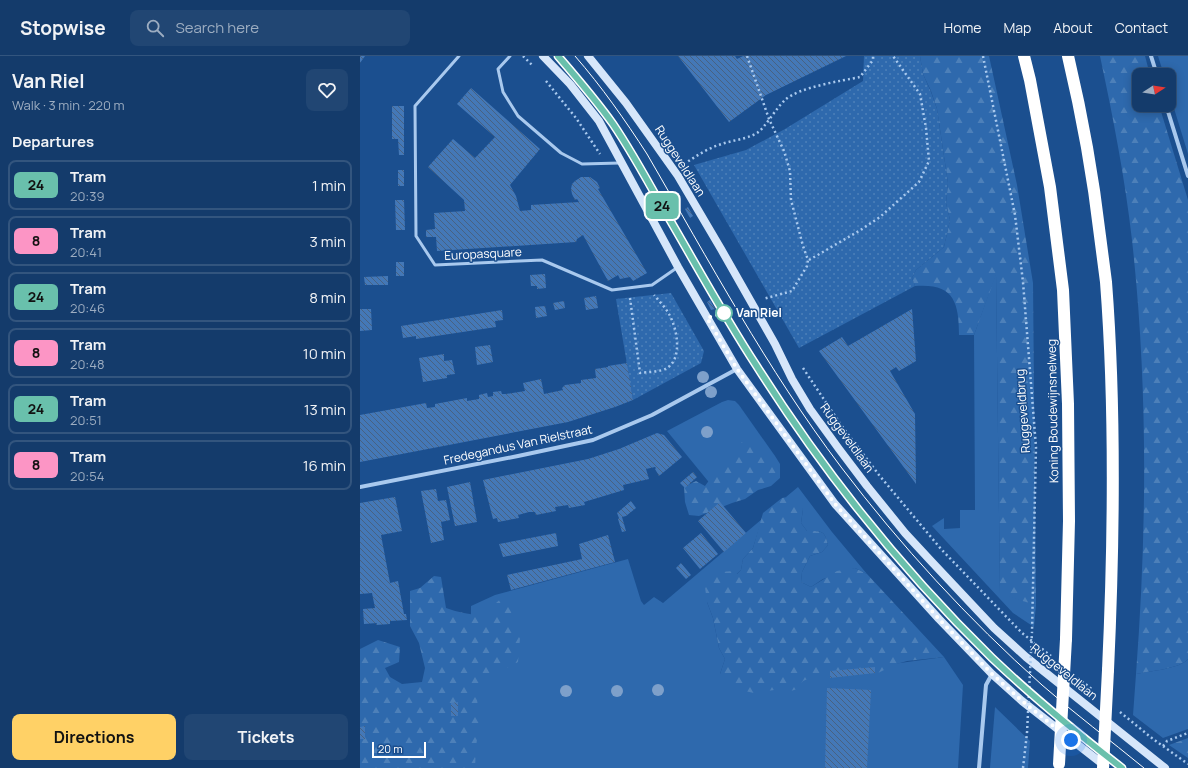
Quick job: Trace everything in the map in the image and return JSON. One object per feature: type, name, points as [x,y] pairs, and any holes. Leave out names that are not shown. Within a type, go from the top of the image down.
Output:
[{"type":"highway","name":"Koning Boudewijnsnelweg","points":[[1024,56],[1030,80],[1050,187],[1062,290],[1068,404],[1069,521],[1066,639],[1058,766]]},
{"type":"highway","points":[[1068,56],[1079,100],[1095,190],[1106,281],[1111,366],[1114,456],[1112,579],[1103,768]]},
{"type":"street","points":[[543,56],[570,84],[599,121],[678,267],[737,369],[835,504],[939,619],[992,674],[1022,701],[1108,768]]},
{"type":"street","name":"Ruggeveldlaan","points":[[588,56],[626,103],[678,176],[775,344],[810,409],[867,486],[930,560],[994,628],[1026,657],[1165,768]]},
{"type":"street","points":[[1151,56],[1155,68]]},
{"type":"street","points":[[1168,112],[1188,176]]},
{"type":"street","name":"Fredegandus Van Rielstraat","points":[[360,486],[510,458],[593,440],[652,416],[737,369]]},
{"type":"street","points":[[979,768],[986,685],[992,674]]},
{"type":"lane","name":"Europasquare","points":[[459,56],[415,106],[416,236],[435,265],[542,260],[612,290],[652,285],[678,267]]},
{"type":"lane","points":[[510,56],[498,69],[503,92],[518,116],[561,153],[582,164],[622,163]]},
{"type":"path","points":[[748,56],[769,119],[784,151],[790,171],[791,200],[808,260],[807,266],[792,291],[761,299]]},
{"type":"path","points":[[684,164],[696,156],[719,145],[738,140],[758,132],[786,99],[804,90],[860,76],[873,60],[873,56]]},
{"type":"path","points":[[808,260],[859,231],[880,217],[920,182],[929,161],[926,128],[920,94],[893,56]]},
{"type":"path","name":"Ruggeveldbrug","points":[[983,56],[1015,216],[1023,282],[1036,447],[1032,632],[1027,733],[1023,768]]},
{"type":"path","points":[[628,288],[640,374],[666,369],[672,364],[676,355],[678,342],[669,314],[645,286]]},
{"type":"path","points":[[1188,734],[1167,740],[1163,746],[1188,764]]},
{"type":"green space","points":[[864,56],[920,56],[923,74],[937,109],[948,183],[946,203],[950,220],[944,247],[916,270],[912,278],[915,286],[799,348],[694,165],[746,150],[785,129],[863,81]]},
{"type":"green space","points":[[920,56],[989,56],[1017,185],[1033,283],[1036,605],[1000,594],[996,275],[974,335],[959,335],[959,323],[955,304],[946,291],[928,286],[915,286],[912,278],[916,270],[944,247],[950,220],[946,203],[948,183],[937,109],[923,74]]},
{"type":"green space","points":[[1100,56],[1145,56],[1148,68],[1132,68],[1132,112],[1161,112],[1188,200],[1188,659],[1178,665],[1136,674],[1140,620],[1144,511],[1141,349],[1132,240],[1126,194],[1110,102]]},
{"type":"green space","points":[[1158,56],[1188,56],[1188,154],[1175,112],[1176,68],[1162,68]]},
{"type":"green space","points":[[996,273],[1000,593],[1036,605],[1034,627],[1013,613],[932,526],[944,518],[944,529],[960,528],[960,510],[975,510],[974,335]]},
{"type":"green space","points":[[671,293],[704,351],[701,363],[633,400],[616,299]]},
{"type":"green space","points":[[728,400],[735,401],[739,405],[775,456],[721,497],[667,431]]},
{"type":"green space","points":[[742,442],[755,445],[762,453],[775,456],[780,464],[780,478],[771,486],[758,490],[745,499],[699,516],[689,515],[685,502],[684,487],[696,481],[705,486],[721,464],[733,455]]},
{"type":"green space","points":[[798,487],[832,532],[867,574],[855,568],[823,579],[811,587],[801,582],[802,572],[810,556],[822,552],[828,545],[822,532],[807,531],[801,523],[803,509],[786,497]]},
{"type":"green space","points":[[792,496],[798,497],[803,509],[801,523],[807,531],[822,532],[828,545],[822,552],[810,556],[802,572],[801,582],[811,587],[837,571],[855,568],[867,574],[944,657],[907,661],[893,665],[878,673],[860,671],[833,673],[824,678],[818,679],[810,678],[803,681],[797,689],[785,693],[774,690],[754,693],[727,685],[720,674],[725,659],[719,648],[713,618],[707,602],[705,587],[720,572],[733,571],[737,574],[741,570],[743,559],[753,548],[763,513],[782,498]]},
{"type":"green space","points":[[762,519],[753,548],[743,559],[741,570],[707,602],[713,618],[719,648],[725,659],[720,674],[804,676],[944,657],[963,685],[958,768],[469,768],[471,606],[495,595],[628,559],[641,601],[644,605],[654,597],[663,603]]},
{"type":"green space","points":[[434,576],[441,577],[446,608],[451,610],[462,613],[483,615],[489,614],[496,603],[503,597],[510,608],[520,638],[518,662],[496,674],[477,697],[479,724],[475,768],[360,768],[360,649],[378,640],[400,647],[399,662],[385,668],[390,677],[402,684],[422,682],[425,668],[419,643],[410,626],[410,591],[420,588]]},
{"type":"green space","points":[[1188,659],[1188,729],[1163,738],[1133,715],[1136,674],[1178,665]]},
{"type":"green space","points":[[995,707],[1030,741],[1028,768],[990,768]]},
{"type":"green space","points":[[1188,738],[1188,758],[1169,745]]},
{"type":"building","points":[[360,56],[365,56],[360,63]]},
{"type":"building","points":[[678,56],[735,56],[737,59],[743,56],[846,56],[766,95],[729,122]]},
{"type":"building","points":[[471,88],[540,149],[510,185],[516,196],[520,211],[531,210],[531,205],[579,202],[577,199],[575,200],[572,194],[572,184],[581,177],[590,177],[597,182],[600,188],[598,189],[647,273],[633,281],[630,277],[620,279],[618,275],[608,281],[583,235],[577,239],[576,242],[437,251],[436,237],[426,237],[426,230],[435,229],[434,213],[465,211],[464,200],[428,167],[453,139],[475,158],[495,137],[457,104]]},
{"type":"building","points":[[392,106],[404,106],[404,155],[399,155],[398,139],[392,139]]},
{"type":"building","points":[[398,170],[404,170],[404,186],[398,186]]},
{"type":"building","points":[[395,200],[404,200],[405,230],[396,230]]},
{"type":"building","points":[[688,207],[693,216],[690,218],[685,209]]},
{"type":"building","points":[[396,262],[404,262],[404,276],[396,276]]},
{"type":"building","points":[[545,274],[546,288],[537,289],[537,286],[531,286],[530,275]]},
{"type":"building","points":[[388,276],[388,285],[365,285],[364,277]]},
{"type":"building","points":[[596,296],[598,308],[586,310],[584,298]]},
{"type":"building","points":[[710,300],[715,309],[711,310],[707,302]]},
{"type":"building","points":[[564,301],[565,308],[555,310],[553,303]]},
{"type":"building","points":[[545,306],[547,316],[536,318],[535,307]]},
{"type":"building","points":[[360,309],[371,309],[372,330],[360,331]]},
{"type":"building","points":[[912,309],[916,361],[899,371],[896,367],[890,371],[915,414],[916,484],[819,351],[842,337],[848,346]]},
{"type":"building","points":[[502,310],[503,320],[495,321],[496,327],[416,339],[416,336],[403,338],[401,326]]},
{"type":"building","points":[[490,345],[493,362],[477,365],[475,347]]},
{"type":"building","points":[[444,354],[444,361],[452,360],[455,374],[447,375],[447,378],[423,382],[419,358]]},
{"type":"building","points":[[627,363],[633,400],[615,407],[568,422],[360,462],[360,415],[426,403],[427,408],[435,407],[435,404],[467,398],[467,401],[479,399],[479,395],[487,393],[488,397],[493,396],[493,392],[501,391],[502,394],[506,394],[525,391],[523,383],[541,379],[544,394],[563,390],[562,388],[565,385],[581,383],[581,380],[596,378],[595,369]]},
{"type":"building","points":[[657,433],[664,435],[682,457],[659,476],[655,467],[646,469],[649,479],[623,485],[624,490],[584,502],[585,505],[569,508],[568,505],[555,507],[556,511],[536,515],[535,512],[529,512],[518,515],[519,518],[498,522],[497,518],[493,519],[483,480],[588,459],[619,449]]},
{"type":"building","points":[[693,472],[697,477],[685,488],[680,483]]},
{"type":"building","points":[[470,482],[477,522],[455,526],[447,487]]},
{"type":"building","points":[[436,489],[438,501],[446,500],[450,520],[441,522],[444,540],[431,543],[421,491]]},
{"type":"building","points":[[395,497],[402,531],[381,535],[390,583],[398,581],[404,614],[406,614],[407,620],[390,621],[390,624],[364,624],[363,609],[375,608],[372,593],[360,594],[360,503]]},
{"type":"building","points":[[631,501],[636,508],[626,516],[622,517],[626,531],[622,532],[617,513]]},
{"type":"building","points":[[720,502],[746,533],[724,552],[698,521]]},
{"type":"building","points":[[556,533],[558,546],[503,557],[499,544]]},
{"type":"building","points":[[701,533],[718,554],[700,569],[683,548]]},
{"type":"building","points":[[608,535],[615,562],[511,590],[507,575],[582,559],[579,544]]},
{"type":"building","points":[[681,563],[691,575],[686,579],[676,568]]},
{"type":"building","points":[[875,667],[875,673],[830,678],[830,671]]},
{"type":"building","points":[[827,688],[871,690],[867,768],[825,768]]},
{"type":"building","points":[[458,702],[458,716],[451,716],[451,703]]},
{"type":"building","points":[[365,726],[365,739],[360,739],[360,727]]},
{"type":"tram line","points":[[558,56],[607,115],[619,133],[751,358],[804,438],[862,515],[925,588],[992,657],[1088,742],[1122,768]]},
{"type":"tram line","name":"24","points":[[558,56],[589,92],[613,125],[774,394],[807,442],[848,496],[920,582],[994,659],[1056,715],[1122,768]]},
{"type":"tram line","points":[[575,56],[604,92],[639,141],[716,274],[788,392],[841,467],[887,525],[936,581],[1015,660],[1054,696],[1144,768]]},
{"type":"place","name":"Van Riel","points":[[724,313]]},
{"type":"route","points":[[724,313],[707,318],[737,369],[835,504],[939,619],[992,674],[1022,701],[1071,740]]}]
